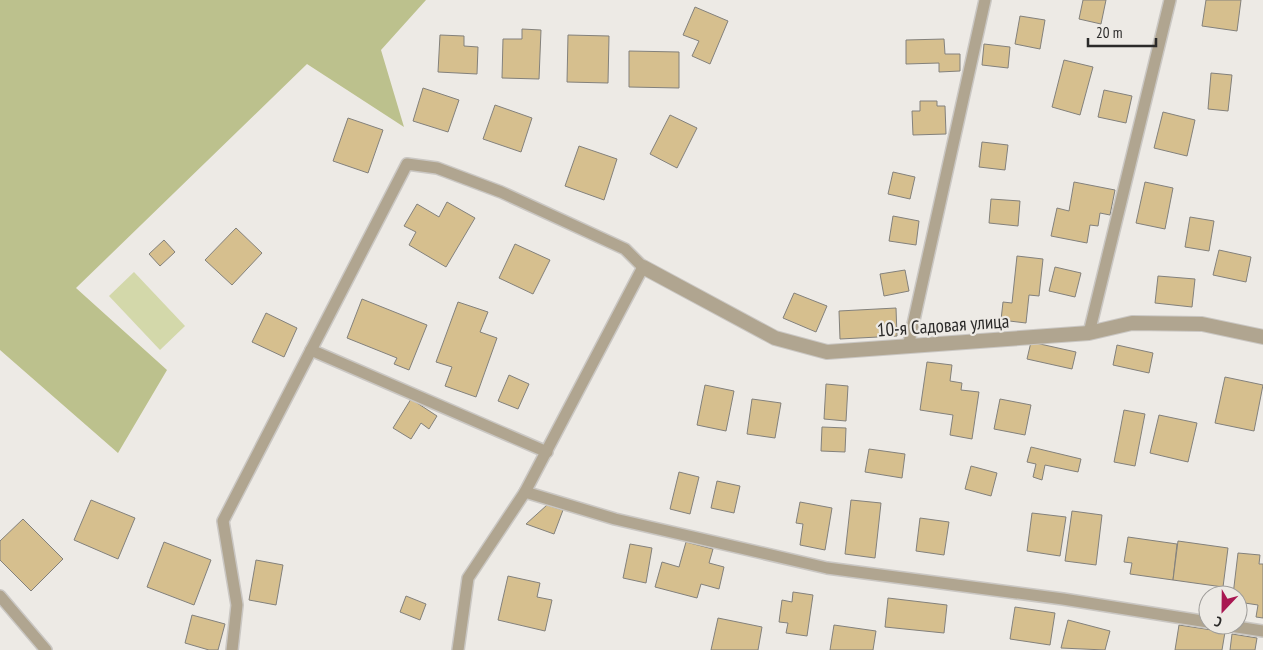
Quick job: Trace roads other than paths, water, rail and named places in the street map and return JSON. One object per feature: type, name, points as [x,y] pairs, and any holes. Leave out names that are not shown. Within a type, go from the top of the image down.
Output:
[{"type":"street","name":"10-я Садовая улица","points":[[643,267],[775,338],[827,352],[1089,333],[1132,323],[1202,324],[1263,337]]},
{"type":"lane","points":[[908,346],[985,0]]},
{"type":"lane","points":[[1089,333],[1170,0]]},
{"type":"lane","points":[[232,650],[237,606],[222,521],[407,164],[436,168],[501,192],[625,249],[643,267],[525,492],[468,578],[458,650]]},
{"type":"lane","points":[[311,350],[547,452]]},
{"type":"lane","points":[[525,492],[615,519],[827,568],[1063,599],[1198,620]]},
{"type":"lane","points":[[0,596],[46,650]]},
{"type":"lane","points":[[1248,629],[1263,631]]}]
